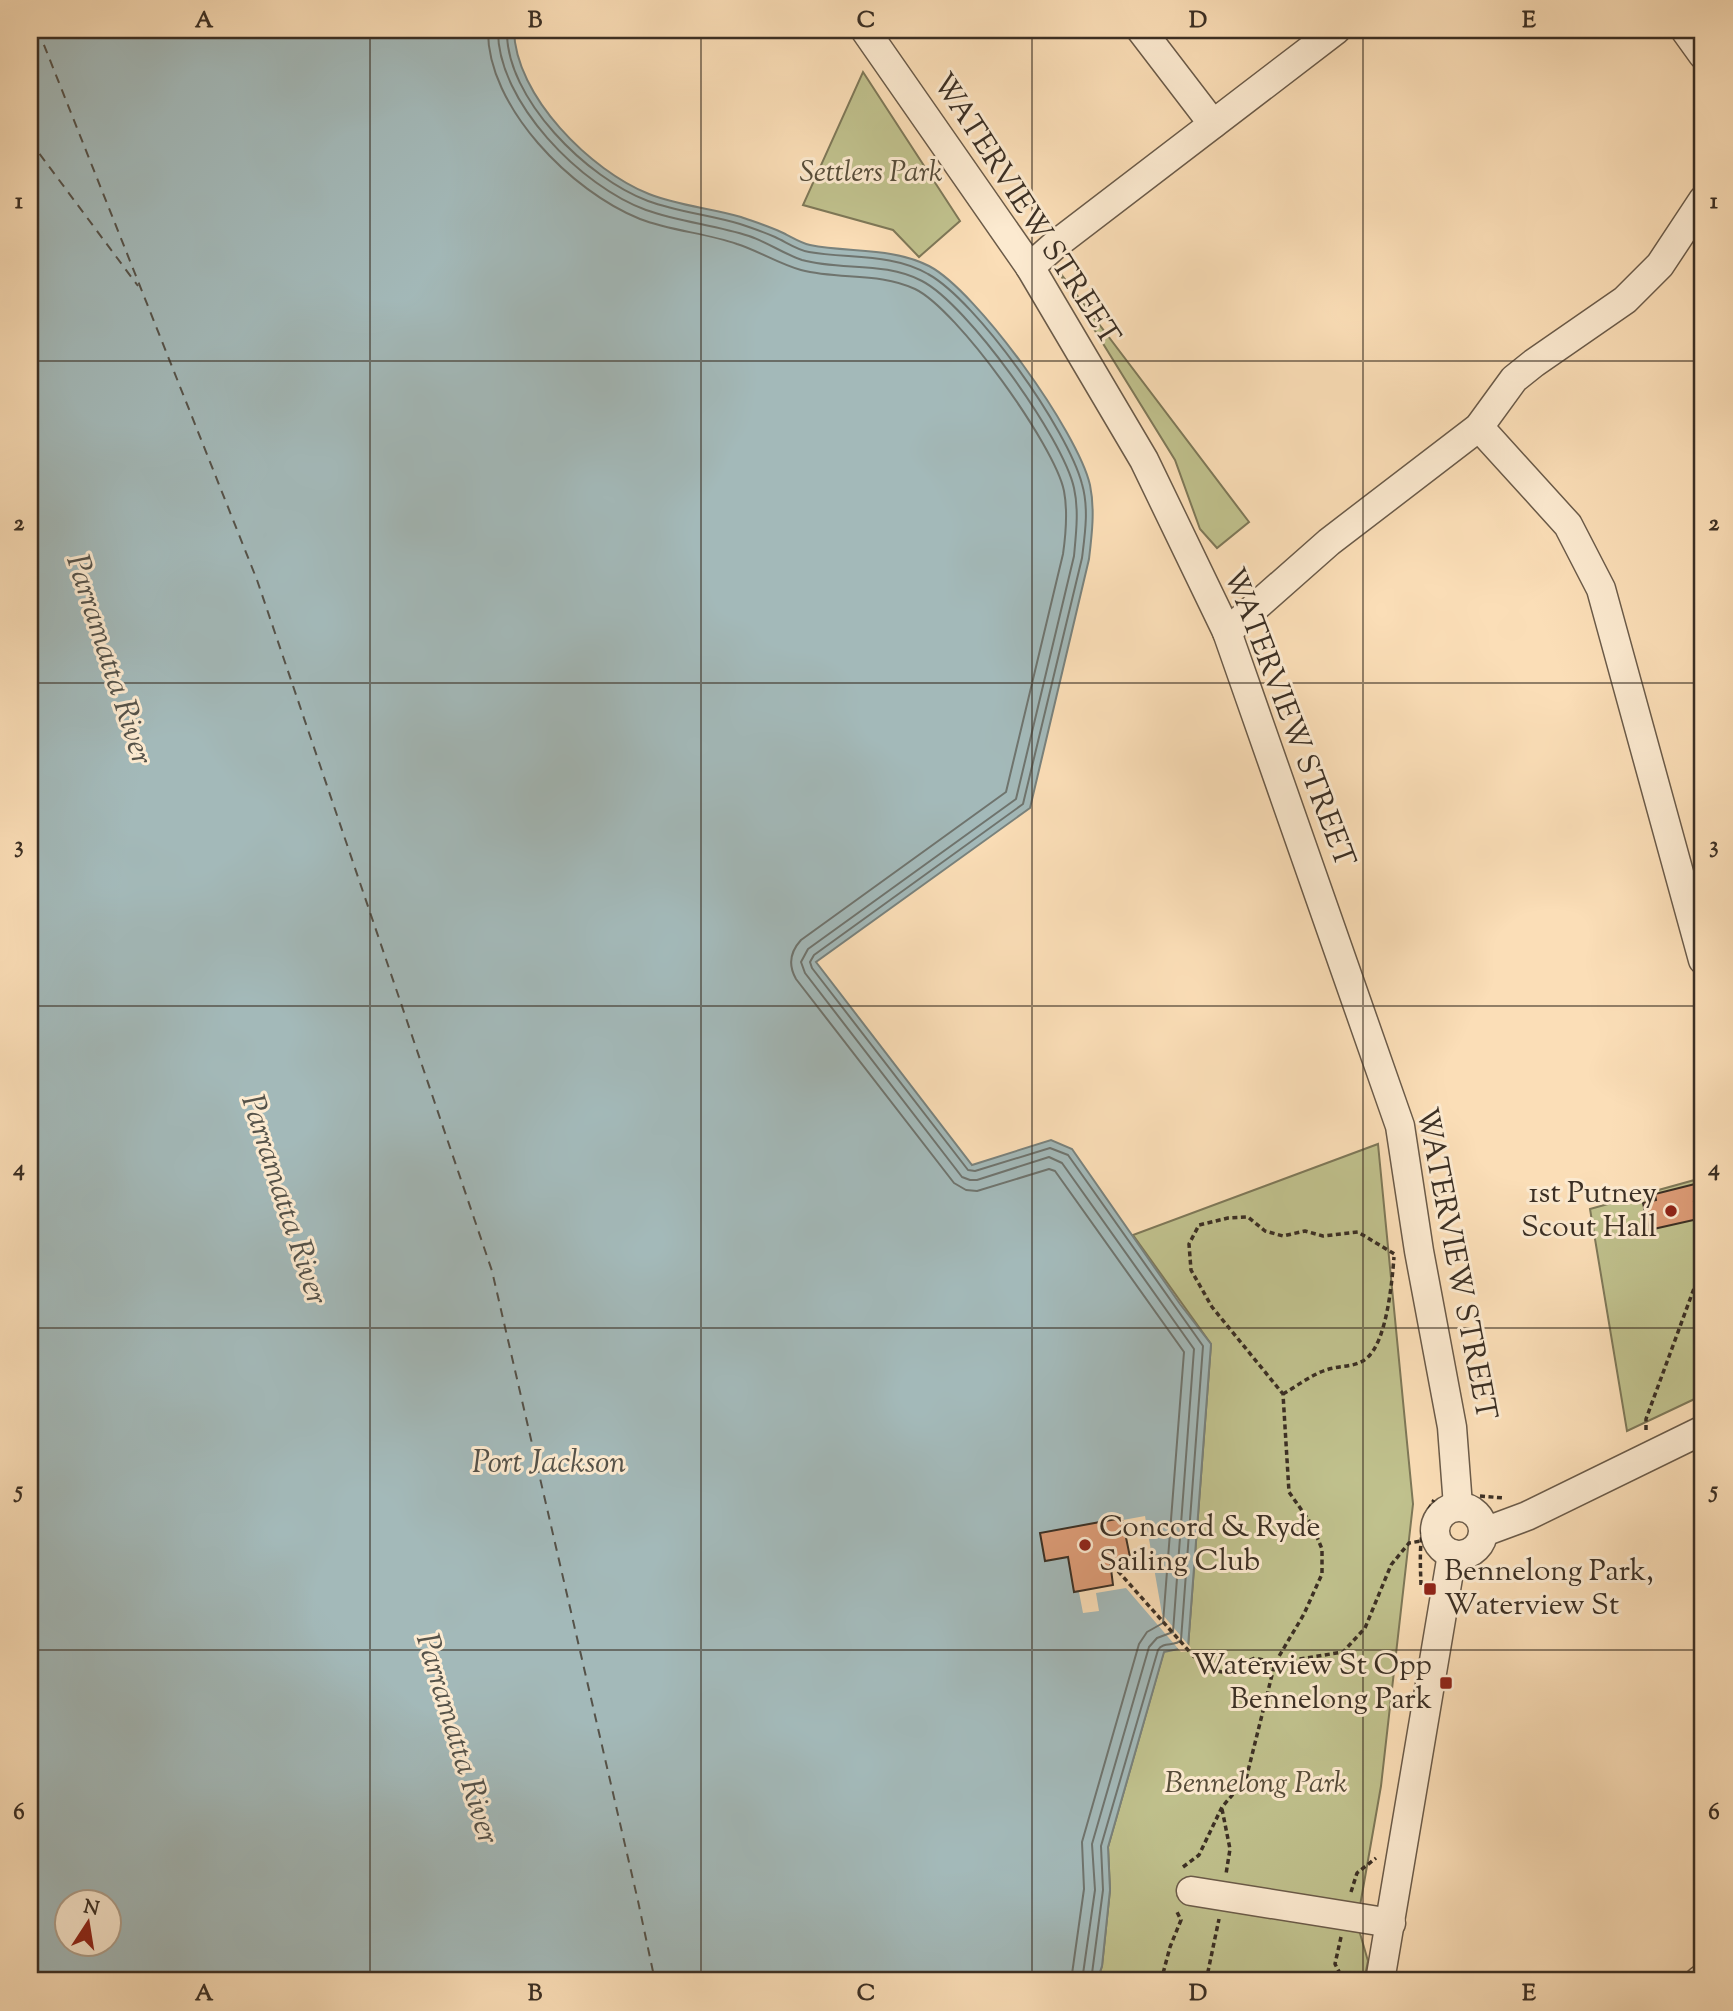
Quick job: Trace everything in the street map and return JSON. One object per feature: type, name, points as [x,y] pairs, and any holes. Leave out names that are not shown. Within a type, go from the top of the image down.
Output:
[{"type":"street","name":"WATERVIEW STREET","points":[[864,30],[1030,267],[1144,460],[1227,632],[1400,1126],[1407,1253],[1452,1427],[1446,1498]]},
{"type":"street","points":[[1141,30],[1213,124]]},
{"type":"street","points":[[1030,267],[1336,30]]},
{"type":"street","points":[[1685,30],[1703,55]]},
{"type":"street","points":[[1227,632],[1329,542],[1479,427],[1514,380],[1534,363],[1625,300],[1660,265],[1703,200]]},
{"type":"street","points":[[1479,427],[1568,525],[1601,589],[1676,868],[1701,944]]},
{"type":"street","points":[[1483,1532],[1527,1516],[1703,1430]]},
{"type":"street","points":[[1446,1498],[1474,1511],[1479,1517],[1482,1539],[1473,1551],[1452,1554],[1436,1539],[1435,1524],[1444,1511],[1446,1498]]},
{"type":"street","points":[[1380,1981],[1452,1554]]},
{"type":"street","points":[[1181,1890],[1391,1923]]},
{"type":"street","points":[[1699,1981],[1703,1978]]},
{"type":"path","points":[[1161,1981],[1181,1920],[1181,1890],[1222,1807],[1246,1779],[1275,1663],[1304,1614],[1322,1574],[1322,1549],[1312,1525],[1289,1492],[1283,1394],[1212,1307],[1191,1270],[1189,1244],[1199,1225],[1228,1218],[1248,1217],[1265,1231],[1283,1236],[1304,1231],[1323,1236],[1358,1232],[1407,1253],[1379,1336],[1368,1357],[1352,1365],[1326,1370],[1283,1394]]},
{"type":"path","points":[[1635,1435],[1647,1430],[1646,1419],[1703,1264]]},
{"type":"path","points":[[1421,1586],[1422,1541],[1427,1512],[1446,1498],[1504,1498]]},
{"type":"path","points":[[1118,1571],[1205,1668],[1222,1672],[1255,1658],[1275,1663],[1343,1651],[1365,1628],[1391,1565],[1409,1544],[1422,1541]]},
{"type":"path","points":[[1344,1981],[1335,1964],[1357,1873],[1382,1853]]},
{"type":"green space","name":"Settlers Park","points":[[863,72],[960,221],[919,257],[893,230],[803,205]]},
{"type":"green space","points":[[1055,266],[1249,522],[1217,548],[1200,529],[1175,460]]},
{"type":"green space","name":"Bennelong Park","points":[[1378,1144],[1413,1504],[1381,1786],[1357,1923],[1368,1961],[1364,1981],[1097,1981],[1102,1966],[1110,1890],[1108,1847],[1164,1651],[1188,1647],[1211,1344],[1133,1235]]},
{"type":"green space","points":[[1703,1175],[1703,1395],[1627,1431],[1590,1209],[1698,1179]]},
{"type":"water","name":"Port Jackson","points":[[30,30],[514,30],[518,55],[527,80],[542,105],[560,128],[604,168],[649,194],[741,217],[806,244],[886,253],[929,266],[949,280],[998,332],[1067,432],[1082,461],[1090,485],[1092,531],[1089,559],[1030,808],[816,962],[972,1165],[1051,1140],[1072,1149],[1211,1344],[1188,1647],[1164,1652],[1108,1847],[1110,1890],[1102,1966],[1097,1981],[30,1981]]},
{"type":"pier","points":[[1145,1516],[1162,1614],[1191,1648],[1189,1651],[1181,1652],[1126,1588],[1096,1593],[1099,1611],[1083,1613],[1079,1592],[1074,1592],[1068,1557],[1045,1561],[1040,1533]]},
{"type":"building","name":"1st Putney Scout Hall","points":[[1699,1183],[1702,1200],[1694,1202],[1698,1219],[1649,1230],[1643,1203],[1656,1200],[1655,1194]]},
{"type":"building","name":"Concord & Ryde Sailing Club","points":[[1122,1518],[1130,1557],[1110,1561],[1113,1585],[1074,1592],[1068,1557],[1045,1561],[1040,1533]]},
{"type":"ferry route","points":[[38,30],[257,580],[492,1271],[655,1981]]},
{"type":"ferry route","points":[[30,141],[138,286]]},
{"type":"place","name":"1st Putney Scout Hall","points":[[1671,1211]]},
{"type":"place","name":"Concord & Ryde Sailing Club","points":[[1085,1545]]},
{"type":"place","name":"Bennelong Park, Waterview St","points":[[1430,1589]]},
{"type":"place","name":"Waterview St Opp Bennelong Park","points":[[1446,1683]]},
{"type":"water label","name":"Parramatta River","points":[[108,660]]},
{"type":"water label","name":"Parramatta River","points":[[283,1200]]},
{"type":"water label","name":"Parramatta River","points":[[456,1739]]}]
